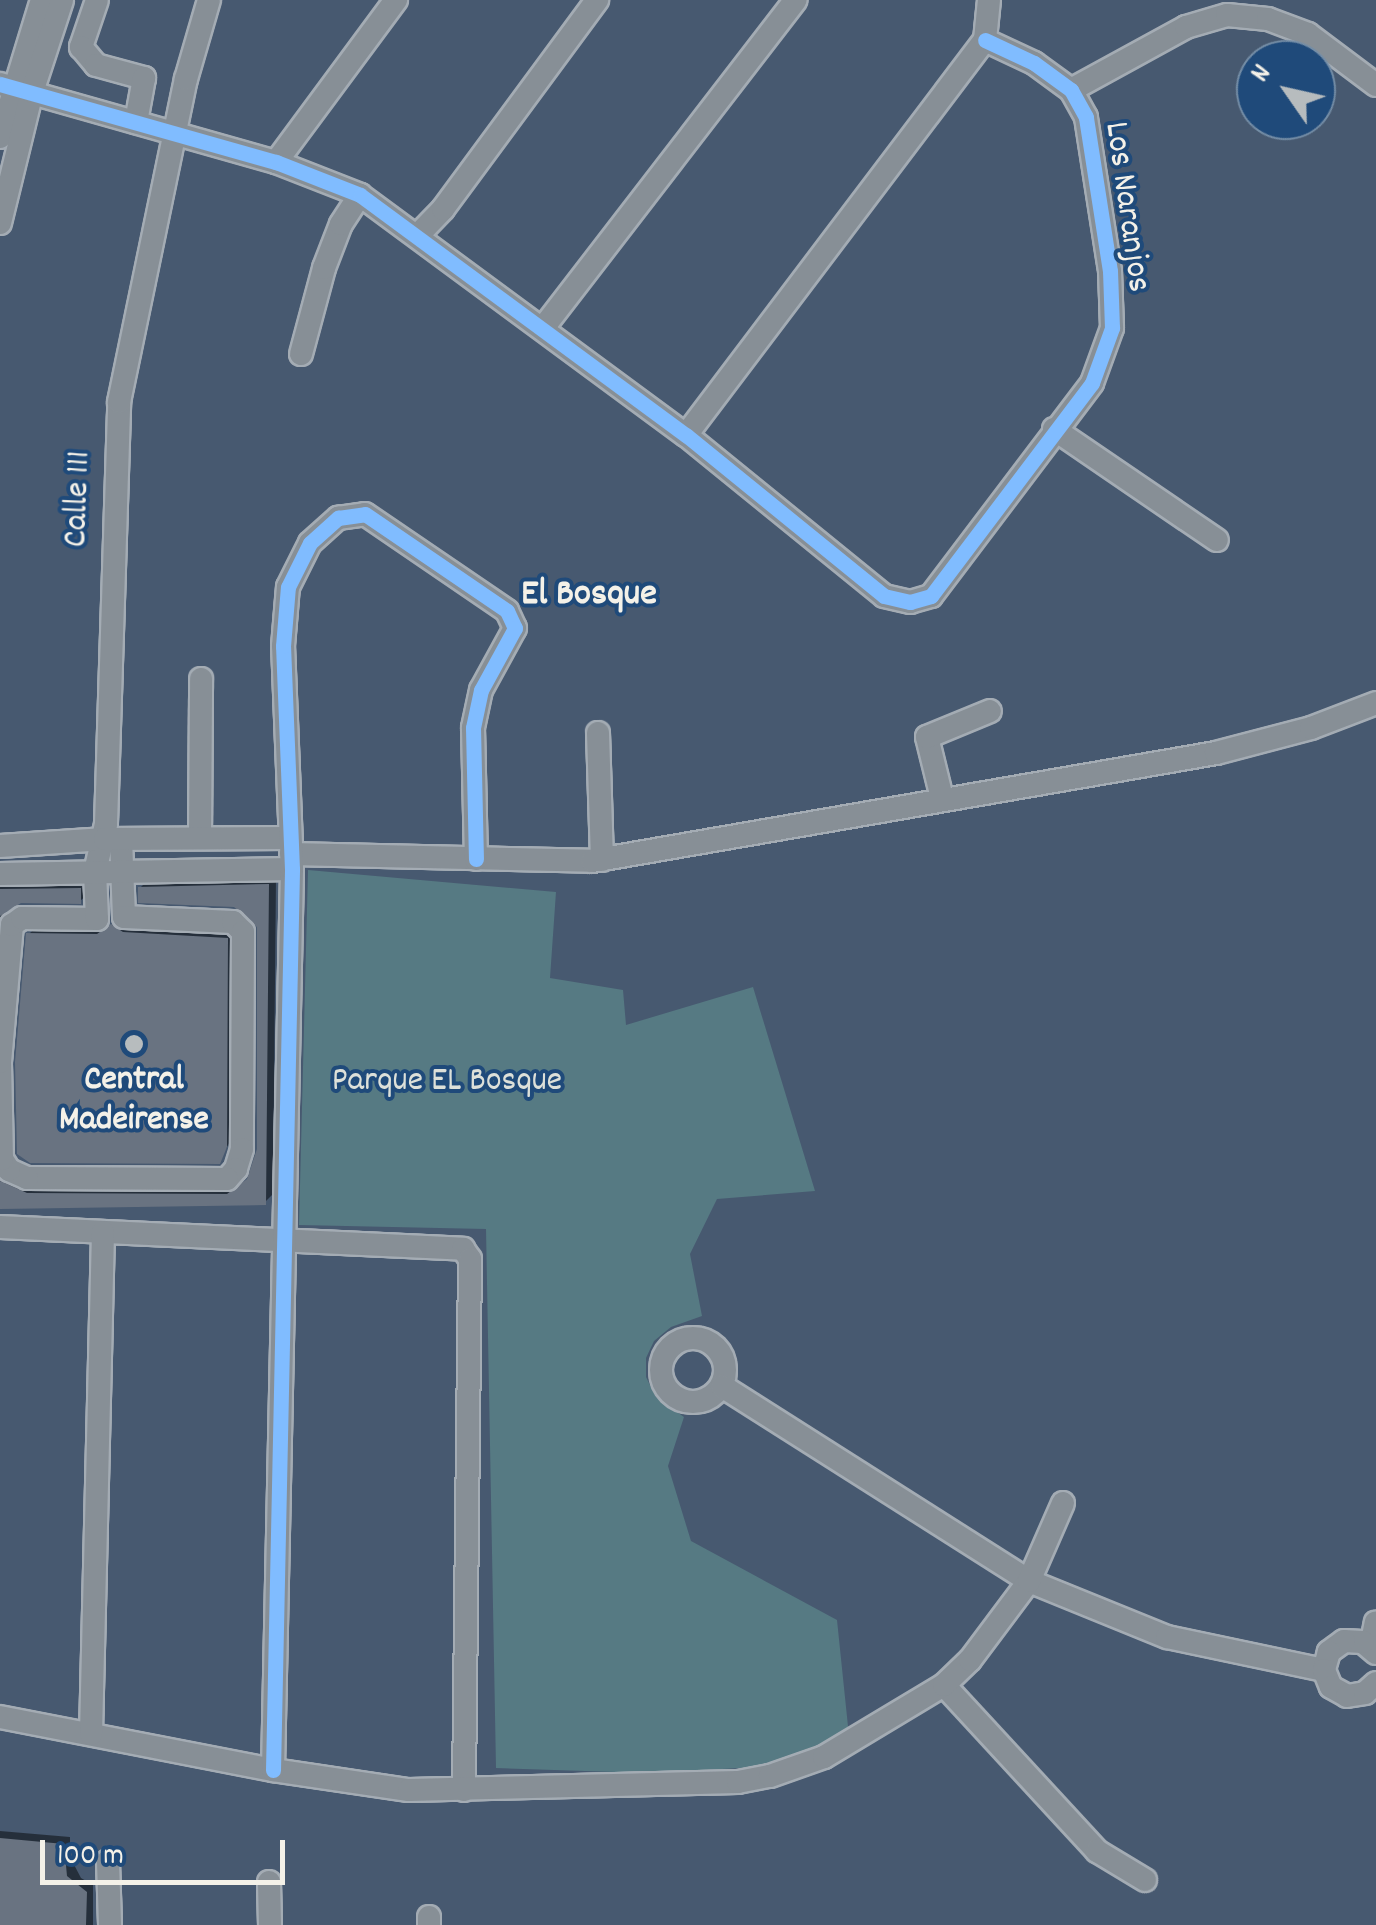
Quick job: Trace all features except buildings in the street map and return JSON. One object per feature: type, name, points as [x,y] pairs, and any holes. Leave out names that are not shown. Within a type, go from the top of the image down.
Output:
[{"type":"street","points":[[0,137],[42,0]]},
{"type":"street","points":[[0,223],[15,88],[62,0]]},
{"type":"street","points":[[97,0],[81,47],[96,66],[144,78],[136,122]]},
{"type":"street","name":"Calle 111","points":[[97,919],[95,872],[113,839],[119,402],[136,302],[177,134],[186,80],[209,0]]},
{"type":"street","points":[[276,162],[396,0]]},
{"type":"street","points":[[418,235],[443,208],[597,0]]},
{"type":"street","points":[[543,328],[796,0]]},
{"type":"street","points":[[15,88],[276,162],[360,195],[686,435],[985,40],[989,0]]},
{"type":"street","points":[[1071,90],[1186,27],[1227,15],[1268,19],[1308,34],[1376,85]]},
{"type":"street","name":"Los Naranjos","points":[[686,435],[884,596],[910,602],[931,596],[1092,382],[1112,328],[1110,271],[1086,117],[1071,90],[1034,63],[985,40]]},
{"type":"street","points":[[301,354],[324,268],[341,224],[360,195]]},
{"type":"street","points":[[1054,429],[1217,540]]},
{"type":"street","points":[[274,1770],[287,1237],[291,854],[283,646],[288,587],[310,543],[338,518],[364,514],[507,610],[515,628],[481,690],[473,728],[476,859]]},
{"type":"street","points":[[200,838],[202,679]]},
{"type":"street","points":[[0,874],[123,871],[291,854],[602,860],[942,798],[1216,754],[1311,728],[1376,703]]},
{"type":"street","points":[[942,798],[927,737],[990,711]]},
{"type":"street","points":[[598,733],[602,860]]},
{"type":"street","points":[[0,846],[200,838],[291,854]]},
{"type":"street","points":[[113,839],[123,871],[124,917]]},
{"type":"street","points":[[124,917],[233,922],[243,932],[242,1149],[236,1169],[219,1181],[26,1178],[10,1170],[2,1159],[0,1062],[12,924],[22,918],[124,917]]},
{"type":"street","points":[[0,1227],[287,1237],[450,1245],[463,1249],[470,1259],[464,1790]]},
{"type":"street","points":[[91,1734],[103,1232]]},
{"type":"street","points":[[722,1386],[1028,1581],[1168,1637],[1324,1670]]},
{"type":"street","points":[[0,1717],[274,1770],[409,1790],[738,1782],[770,1776],[824,1756],[944,1684],[970,1660],[1028,1581],[1063,1503]]},
{"type":"street","points":[[1376,1622],[1373,1650],[1344,1641],[1329,1652],[1324,1670],[1331,1686],[1347,1696],[1365,1694],[1376,1683]]},
{"type":"street","points":[[944,1684],[1098,1851],[1144,1880]]},
{"type":"street","points":[[108,1861],[110,1925]]},
{"type":"street","points":[[268,1882],[270,1925]]},
{"type":"green space","name":"Parque EL Bosque","points":[[308,870],[556,892],[550,978],[623,990],[626,1025],[753,987],[815,1191],[717,1199],[690,1254],[702,1316],[671,1327],[654,1341],[646,1358],[646,1377],[656,1397],[684,1417],[668,1466],[691,1541],[837,1620],[849,1736],[776,1766],[647,1773],[496,1768],[486,1229],[299,1225]]},
{"type":"cycle path","points":[[0,84],[276,162],[360,195],[686,435],[884,596],[910,602],[931,596],[1092,383],[1112,328],[1110,271],[1086,117],[1071,90],[1034,63],[985,40]]},
{"type":"cycle path","points":[[273,1770],[292,869],[283,646],[288,587],[310,543],[338,518],[365,514],[507,611],[515,628],[481,690],[473,728],[476,859]]},
{"type":"place","name":"Central Madeirense","points":[[134,1044]]},
{"type":"district","name":"El Bosque","points":[[589,596]]}]
